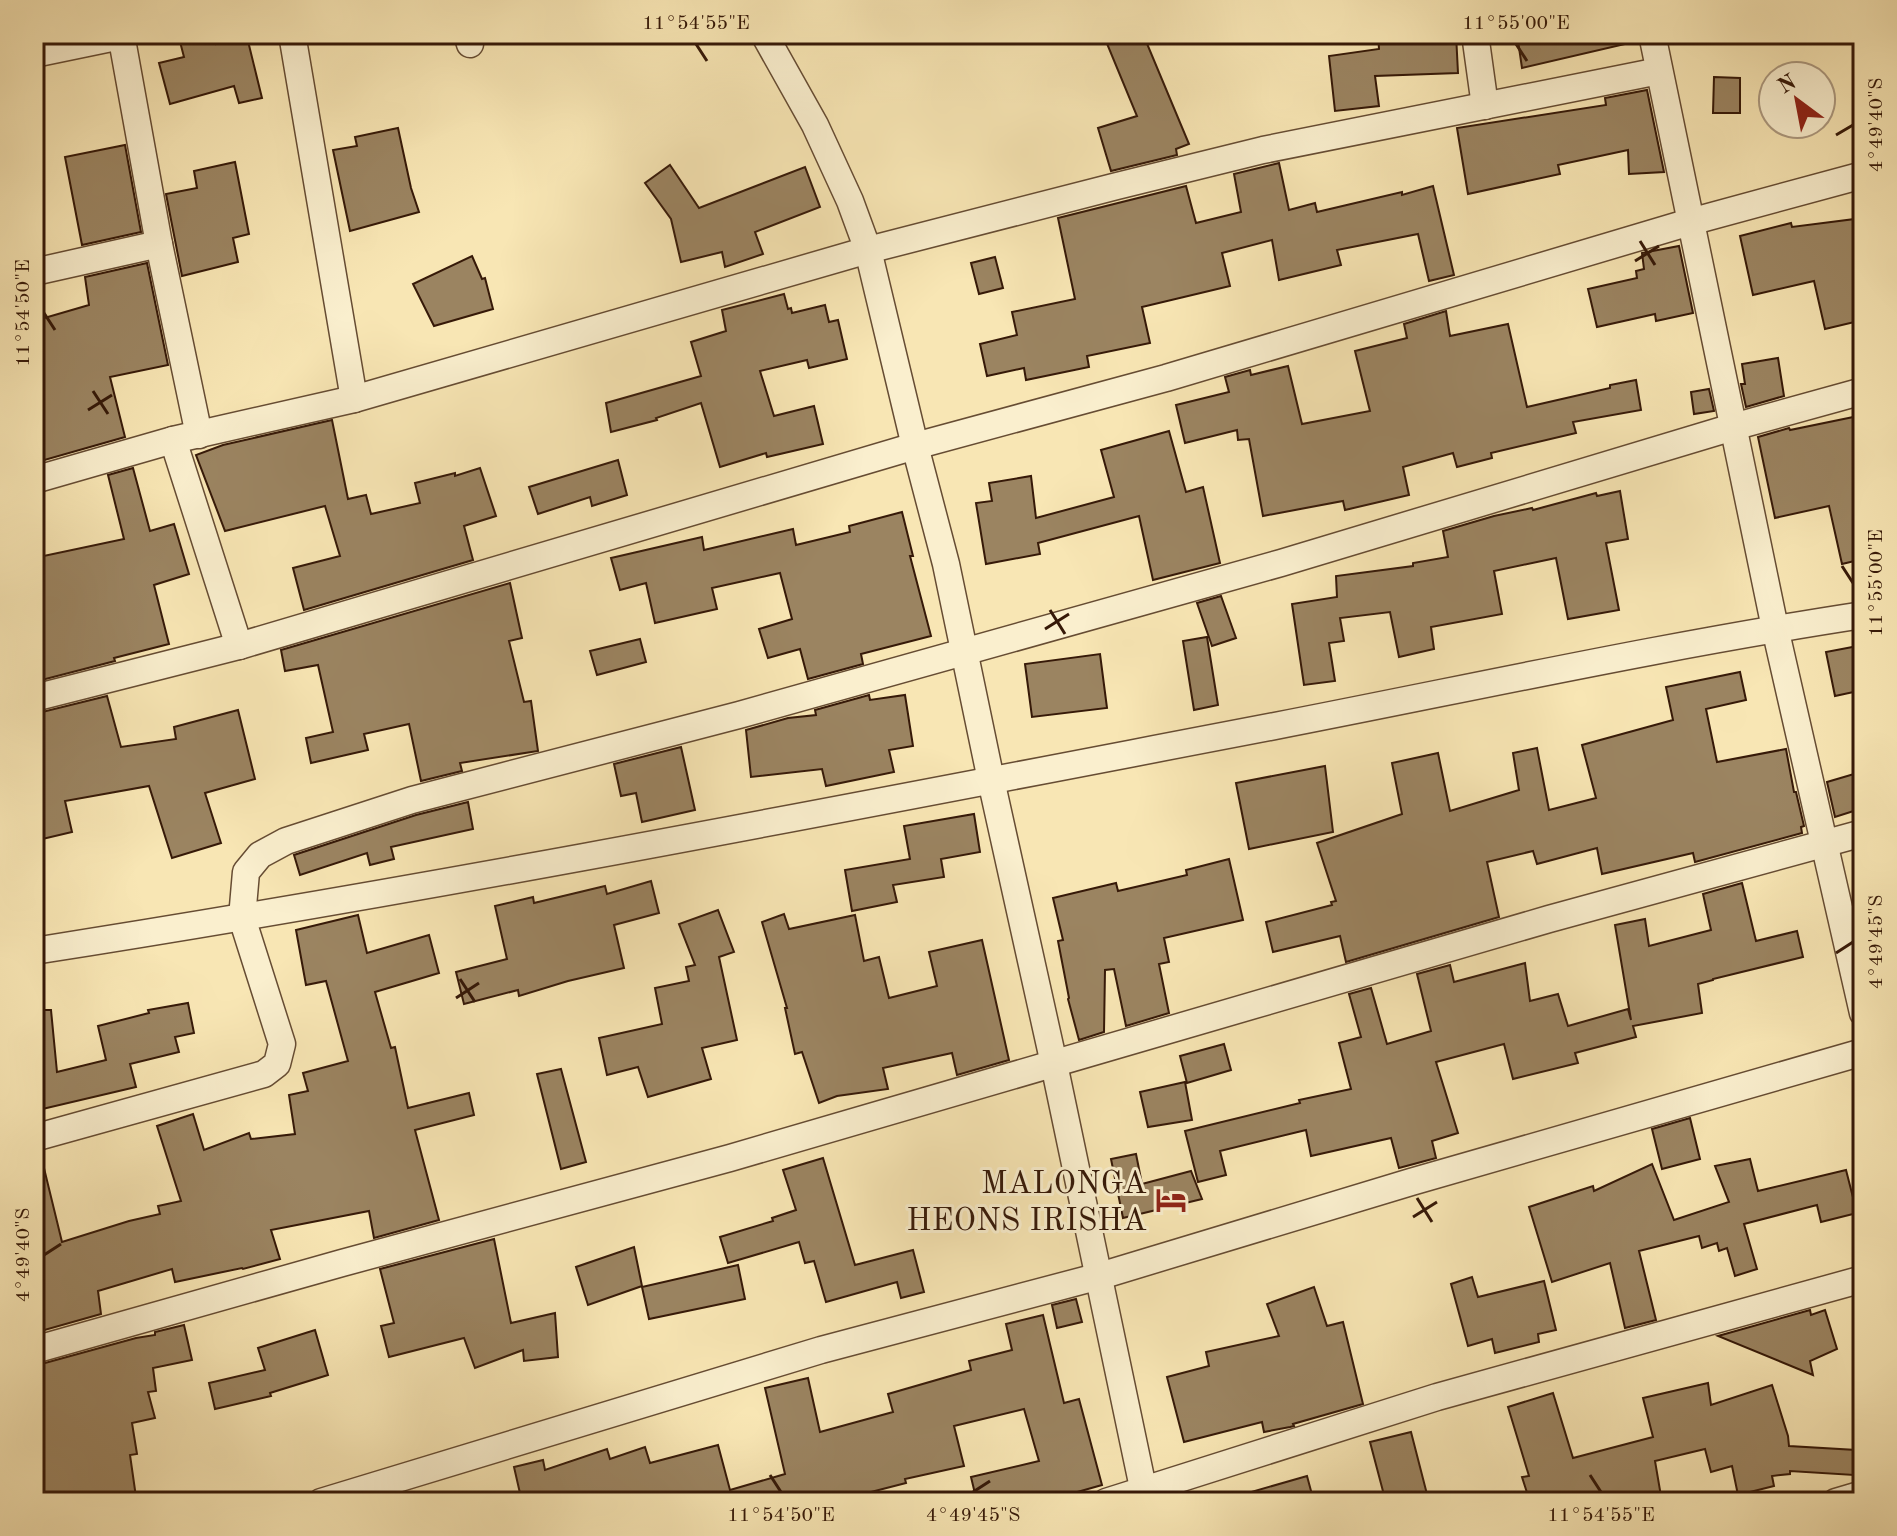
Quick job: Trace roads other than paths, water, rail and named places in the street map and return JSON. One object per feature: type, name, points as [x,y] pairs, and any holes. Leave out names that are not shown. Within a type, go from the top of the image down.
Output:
[{"type":"street","points":[[292,34],[354,399]]},
{"type":"street","points":[[764,34],[815,125],[850,201],[868,250],[946,564],[1145,1496]]},
{"type":"street","points":[[1475,34],[1485,106]]},
{"type":"street","points":[[1652,34],[1775,628],[1863,1013]]},
{"type":"street","points":[[34,54],[121,35],[159,244],[199,435]]},
{"type":"street","points":[[34,480],[173,440],[354,399],[868,250],[1248,154],[1659,71]]},
{"type":"street","points":[[34,698],[239,646],[915,446],[1166,378],[1690,222],[1863,175]]},
{"type":"street","points":[[34,272],[159,244]]},
{"type":"street","points":[[34,1138],[264,1074],[277,1064],[282,1044],[242,918],[246,872],[260,855],[286,841],[412,800],[965,653],[1863,391]]},
{"type":"street","points":[[173,440],[239,646]]},
{"type":"street","points":[[34,951],[571,860],[1775,628],[1863,615]]},
{"type":"street","points":[[34,1350],[730,1158],[1549,919],[1863,833]]},
{"type":"street","points":[[321,1502],[821,1350],[1100,1276],[1411,1182],[1863,1052]]},
{"type":"street","points":[[1106,1502],[1145,1496],[1437,1397],[1863,1279]]},
{"type":"street","points":[[1836,1502],[1863,1494]]},
{"type":"place","name":"MALONGA HEONS IRISHA","points":[[1171,1200]]}]
